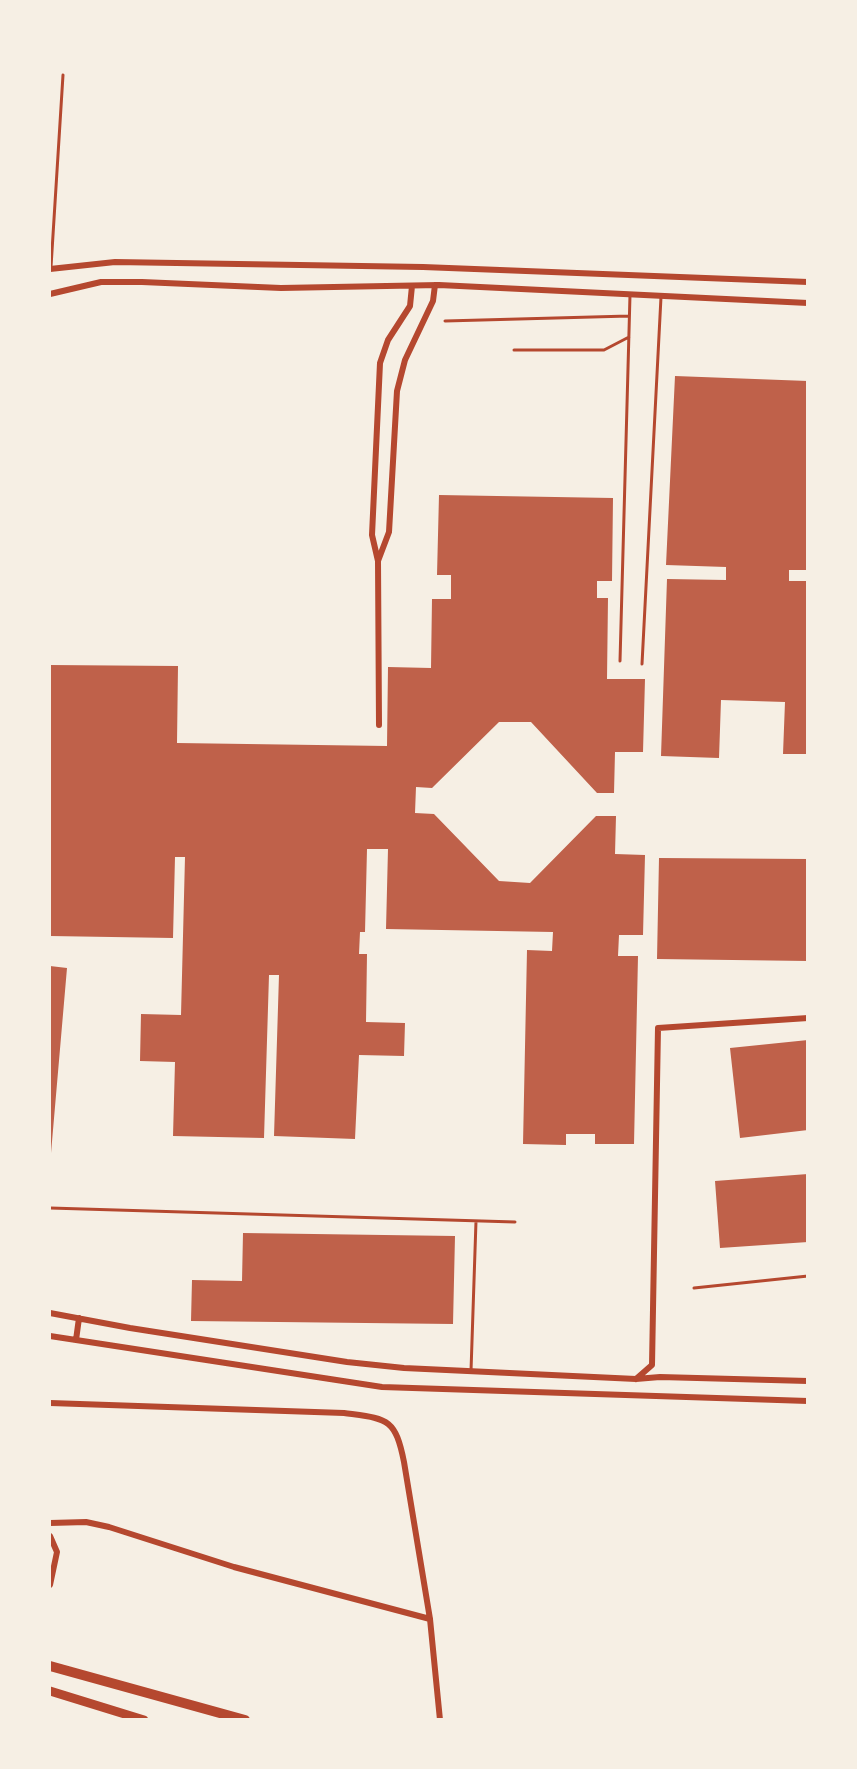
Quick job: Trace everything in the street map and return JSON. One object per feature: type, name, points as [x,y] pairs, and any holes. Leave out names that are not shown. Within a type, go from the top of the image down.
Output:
[{"type":"highway","points":[[50,1666],[245,1719]]},
{"type":"main road","points":[[50,1691],[144,1719]]},
{"type":"street","points":[[50,269],[115,262],[399,266],[807,282]]},
{"type":"street","points":[[50,294],[101,282],[281,288],[435,285],[807,303]]},
{"type":"street","points":[[378,561],[389,532],[397,391],[405,360],[433,301],[435,285]]},
{"type":"street","points":[[380,725],[378,561],[372,535],[380,363],[388,340],[410,306],[412,286]]},
{"type":"street","points":[[636,1379],[652,1365],[658,1028],[807,1018]]},
{"type":"street","points":[[50,1313],[347,1362],[404,1368],[636,1379],[660,1377],[807,1381]]},
{"type":"street","points":[[76,1340],[79,1318]]},
{"type":"street","points":[[50,1335],[382,1387],[807,1401]]},
{"type":"street","points":[[50,1403],[344,1413],[375,1417],[389,1423],[399,1438],[430,1619],[440,1719]]},
{"type":"street","points":[[50,1523],[86,1522],[110,1527],[234,1567],[430,1619]]},
{"type":"street","points":[[50,1536],[57,1552],[50,1585]]},
{"type":"lane","points":[[50,269],[63,75]]},
{"type":"lane","points":[[620,661],[630,293]]},
{"type":"lane","points":[[642,663],[662,296]]},
{"type":"lane","points":[[446,321],[629,316]]},
{"type":"lane","points":[[514,350],[604,350],[628,337]]},
{"type":"lane","points":[[50,1208],[515,1222]]},
{"type":"lane","points":[[471,1371],[476,1221]]},
{"type":"lane","points":[[694,1288],[807,1276]]},
{"type":"building","points":[[675,376],[808,381],[808,570],[789,570],[789,581],[808,581],[808,754],[783,754],[785,702],[721,700],[719,758],[661,756],[667,579],[726,580],[726,567],[666,565]]},
{"type":"building","points":[[439,495],[613,498],[612,581],[597,581],[597,598],[608,598],[607,679],[645,679],[643,752],[615,752],[614,793],[597,793],[531,722],[499,722],[432,788],[416,787],[415,813],[434,814],[499,881],[530,883],[596,816],[616,816],[615,854],[645,855],[643,935],[619,935],[618,956],[638,956],[634,1144],[595,1144],[595,1134],[566,1134],[566,1145],[523,1144],[527,950],[552,951],[553,932],[386,929],[388,849],[367,849],[365,932],[360,932],[359,954],[367,954],[366,1022],[405,1023],[404,1056],[359,1055],[355,1139],[274,1136],[279,975],[269,975],[264,1138],[173,1136],[175,1062],[140,1061],[141,1014],[181,1015],[185,857],[175,857],[173,938],[50,936],[50,665],[178,666],[177,743],[387,746],[388,667],[431,668],[432,599],[451,599],[451,575],[437,575]]},
{"type":"building","points":[[659,858],[808,859],[808,961],[657,959]]},
{"type":"building","points":[[50,966],[67,968],[51,1153],[50,1153]]},
{"type":"building","points":[[808,1040],[808,1130],[740,1138],[730,1048]]},
{"type":"building","points":[[808,1174],[808,1242],[720,1248],[715,1181]]},
{"type":"building","points":[[243,1233],[455,1236],[453,1324],[191,1321],[192,1280],[242,1281]]}]
